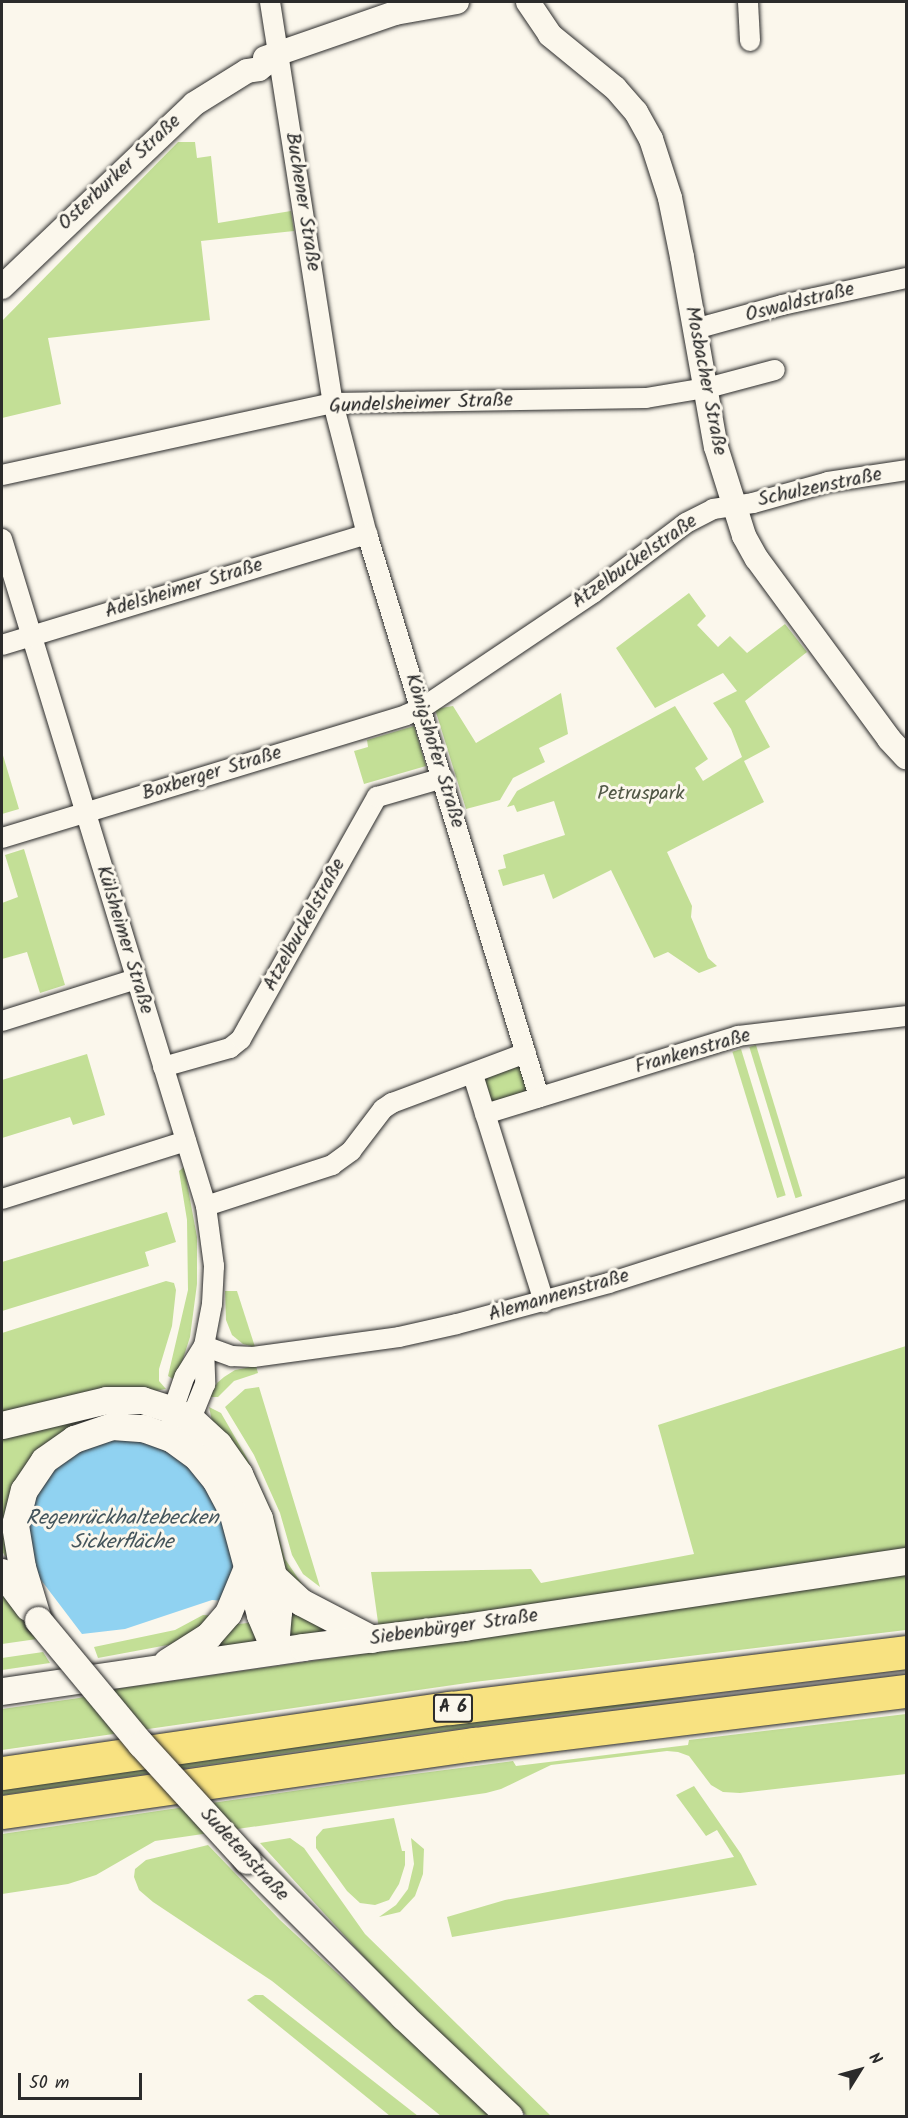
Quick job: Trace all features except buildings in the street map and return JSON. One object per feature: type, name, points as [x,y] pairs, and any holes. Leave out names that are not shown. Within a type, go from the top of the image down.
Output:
[{"type":"highway","name":"A 6","points":[[2,1773],[439,1710],[906,1652]]},
{"type":"highway","name":"A 6","points":[[2,1812],[474,1744],[906,1692]]},
{"type":"main road","points":[[2,1425],[106,1401],[142,1400],[182,1414],[218,1444],[239,1474],[260,1518],[273,1576],[278,1612],[274,1652]]},
{"type":"main road","points":[[38,1620],[22,1567],[15,1525],[24,1490],[44,1460],[74,1439],[112,1426],[143,1428],[171,1438],[196,1456],[216,1481],[232,1511],[260,1615],[274,1652]]},
{"type":"main road","name":"Siebenbürger Straße","points":[[2,1691],[906,1561]]},
{"type":"main road","points":[[159,1668],[208,1636],[228,1614],[248,1565]]},
{"type":"main road","name":"Sudetenstraße","points":[[2,1572],[38,1620],[141,1744],[247,1860],[403,2016],[509,2116]]},
{"type":"main road","points":[[273,1576],[301,1602],[372,1639]]},
{"type":"street","name":"Buchener Straße","points":[[270,2],[333,403]]},
{"type":"street","name":"Osterburker Straße","points":[[2,287],[161,133],[194,104],[247,71],[255,61],[395,13],[457,2]]},
{"type":"street","name":"Mosbacher Straße","points":[[528,2],[550,34],[615,88],[636,112],[651,139],[670,198],[704,388],[733,506],[744,536],[757,559],[889,739],[906,757]]},
{"type":"street","points":[[748,2],[750,41]]},
{"type":"street","name":"Oswaldstraße","points":[[695,329],[782,305],[906,278]]},
{"type":"street","name":"Gundelsheimer Straße","points":[[2,475],[333,403],[646,398],[704,388],[775,370]]},
{"type":"street","name":"Königshofer Straße","points":[[333,403],[367,534],[539,1097]]},
{"type":"street","name":"Schulzenstraße","points":[[733,506],[753,503],[821,484],[906,470]]},
{"type":"street","name":"Atzelbuckelstraße","points":[[422,708],[592,593],[686,523],[713,509],[733,506]]},
{"type":"street","name":"Adelsheimer Straße","points":[[2,645],[367,534]]},
{"type":"street","name":"Külsheimer Straße","points":[[2,539],[206,1206],[214,1266],[212,1304],[204,1346],[205,1384],[182,1414],[171,1438]]},
{"type":"street","name":"Boxberger Straße","points":[[2,838],[387,721],[422,708]]},
{"type":"street","name":"Atzelbuckelstraße","points":[[163,1067],[230,1048],[242,1039],[377,797],[443,778]]},
{"type":"street","points":[[2,1021],[136,979]]},
{"type":"street","name":"Frankenstraße","points":[[485,1114],[738,1036],[906,1016]]},
{"type":"street","points":[[206,1206],[332,1166],[351,1150],[383,1109],[392,1103],[526,1053]]},
{"type":"street","points":[[472,1075],[544,1302]]},
{"type":"street","points":[[2,1199],[186,1142]]},
{"type":"street","name":"Alemannenstraße","points":[[204,1346],[232,1356],[261,1357],[399,1336],[544,1302],[906,1188]]},
{"type":"green space","points":[[178,142],[195,142],[197,158],[211,156],[218,223],[291,211],[294,231],[201,241],[210,320],[48,338],[61,404],[2,418],[2,321]]},
{"type":"green space","name":"Petruspark","points":[[689,593],[706,616],[697,625],[718,647],[730,636],[747,653],[785,624],[807,652],[745,701],[770,747],[744,761],[764,802],[667,852],[692,906],[691,917],[708,958],[717,966],[699,973],[668,952],[654,958],[611,870],[553,899],[544,874],[503,886],[498,870],[506,868],[503,855],[565,835],[554,801],[517,812],[514,805],[507,807],[517,791],[675,706],[708,759],[695,768],[703,781],[742,757],[731,729],[713,703],[737,691],[723,673],[655,708],[616,648]]},
{"type":"green space","points":[[561,693],[568,734],[539,748],[545,762],[513,778],[500,800],[466,809],[435,709],[453,706],[476,743]]},
{"type":"green space","points":[[414,726],[426,766],[364,784],[354,751],[368,747],[367,740]]},
{"type":"green space","points":[[2,752],[19,809],[2,814]]},
{"type":"green space","points":[[24,849],[65,985],[40,993],[27,952],[2,959],[2,903],[18,897],[5,855]]},
{"type":"green space","points":[[756,1045],[802,1196],[796,1198],[749,1047]]},
{"type":"green space","points":[[741,1049],[786,1195],[777,1198],[732,1052]]},
{"type":"green space","points":[[87,1054],[105,1115],[73,1125],[70,1117],[2,1138],[2,1080]]},
{"type":"green space","points":[[521,1065],[529,1088],[526,1093],[498,1103],[490,1101],[483,1079]]},
{"type":"green space","points":[[184,1167],[197,1237],[197,1284],[190,1337],[176,1381],[168,1376],[188,1290],[187,1220],[179,1171]]},
{"type":"green space","points":[[167,1212],[176,1242],[145,1252],[149,1266],[2,1311],[2,1262]]},
{"type":"green space","points":[[166,1281],[174,1283],[176,1290],[172,1326],[159,1369],[159,1381],[166,1389],[2,1417],[2,1333]]},
{"type":"green space","points":[[225,1291],[237,1291],[255,1347],[243,1344],[232,1335],[226,1320]]},
{"type":"green space","points":[[906,1346],[906,1630],[474,1682],[2,1750],[2,1709],[79,1698],[122,1688],[382,1651],[371,1572],[531,1569],[541,1583],[694,1554],[658,1425]]},
{"type":"green space","points":[[256,1366],[258,1373],[234,1381],[218,1397],[210,1397],[217,1383],[224,1377],[235,1370]]},
{"type":"green space","points":[[259,1387],[320,1587],[303,1574],[292,1555],[280,1513],[254,1455],[225,1407],[245,1389]]},
{"type":"green space","points":[[209,1407],[221,1413],[247,1458],[273,1515],[285,1559],[304,1587],[285,1571],[212,1421]]},
{"type":"green space","points":[[98,1409],[157,1415],[101,1416],[72,1425],[47,1444],[13,1557],[5,1556],[2,1551],[2,1432]]},
{"type":"green space","points":[[2,1589],[37,1639],[2,1644]]},
{"type":"green space","points":[[300,1612],[331,1631],[291,1636],[287,1617]]},
{"type":"green space","points":[[203,1615],[218,1616],[173,1644],[98,1658],[94,1647],[175,1630]]},
{"type":"green space","points":[[232,1621],[239,1624],[256,1622],[258,1642],[209,1649]]},
{"type":"green space","points":[[43,1652],[50,1663],[2,1670],[2,1658]]},
{"type":"green space","points":[[695,1697],[382,1739],[2,1795],[2,1788],[389,1733],[607,1704]]},
{"type":"green space","points":[[906,1714],[906,1774],[740,1793],[723,1792],[711,1785],[689,1756],[678,1752],[667,1751],[551,1765],[501,1789],[486,1793],[155,1841],[96,1875],[68,1884],[2,1894],[2,1834],[368,1780],[513,1761],[516,1766],[688,1745],[689,1740]]},
{"type":"green space","points":[[694,1786],[741,1854],[757,1885],[452,1937],[447,1917],[505,1900],[734,1857],[717,1830],[706,1836],[676,1795]]},
{"type":"green space","points":[[394,1818],[402,1851],[405,1851],[405,1865],[399,1884],[389,1900],[375,1905],[360,1903],[347,1891],[316,1848],[316,1837],[323,1829]]},
{"type":"green space","points":[[290,1838],[304,1848],[365,1934],[551,2116],[527,2116],[415,2013],[260,1843]]},
{"type":"green space","points":[[411,1838],[424,1849],[423,1874],[415,1896],[400,1912],[379,1917],[396,1905],[408,1889],[414,1864]]},
{"type":"green space","points":[[208,1845],[280,1920],[491,2116],[441,2116],[272,1981],[153,1902],[139,1890],[134,1877],[135,1869],[146,1860]]},
{"type":"green space","points":[[255,1995],[263,1995],[418,2116],[390,2116],[247,2000]]},
{"type":"water","name":"Regenrückhaltebecken Sickerfläche","points":[[135,1436],[186,1459],[225,1515],[235,1576],[226,1601],[212,1600],[125,1629],[82,1634],[38,1576],[27,1547],[29,1508],[45,1474],[74,1450],[100,1441]]}]
